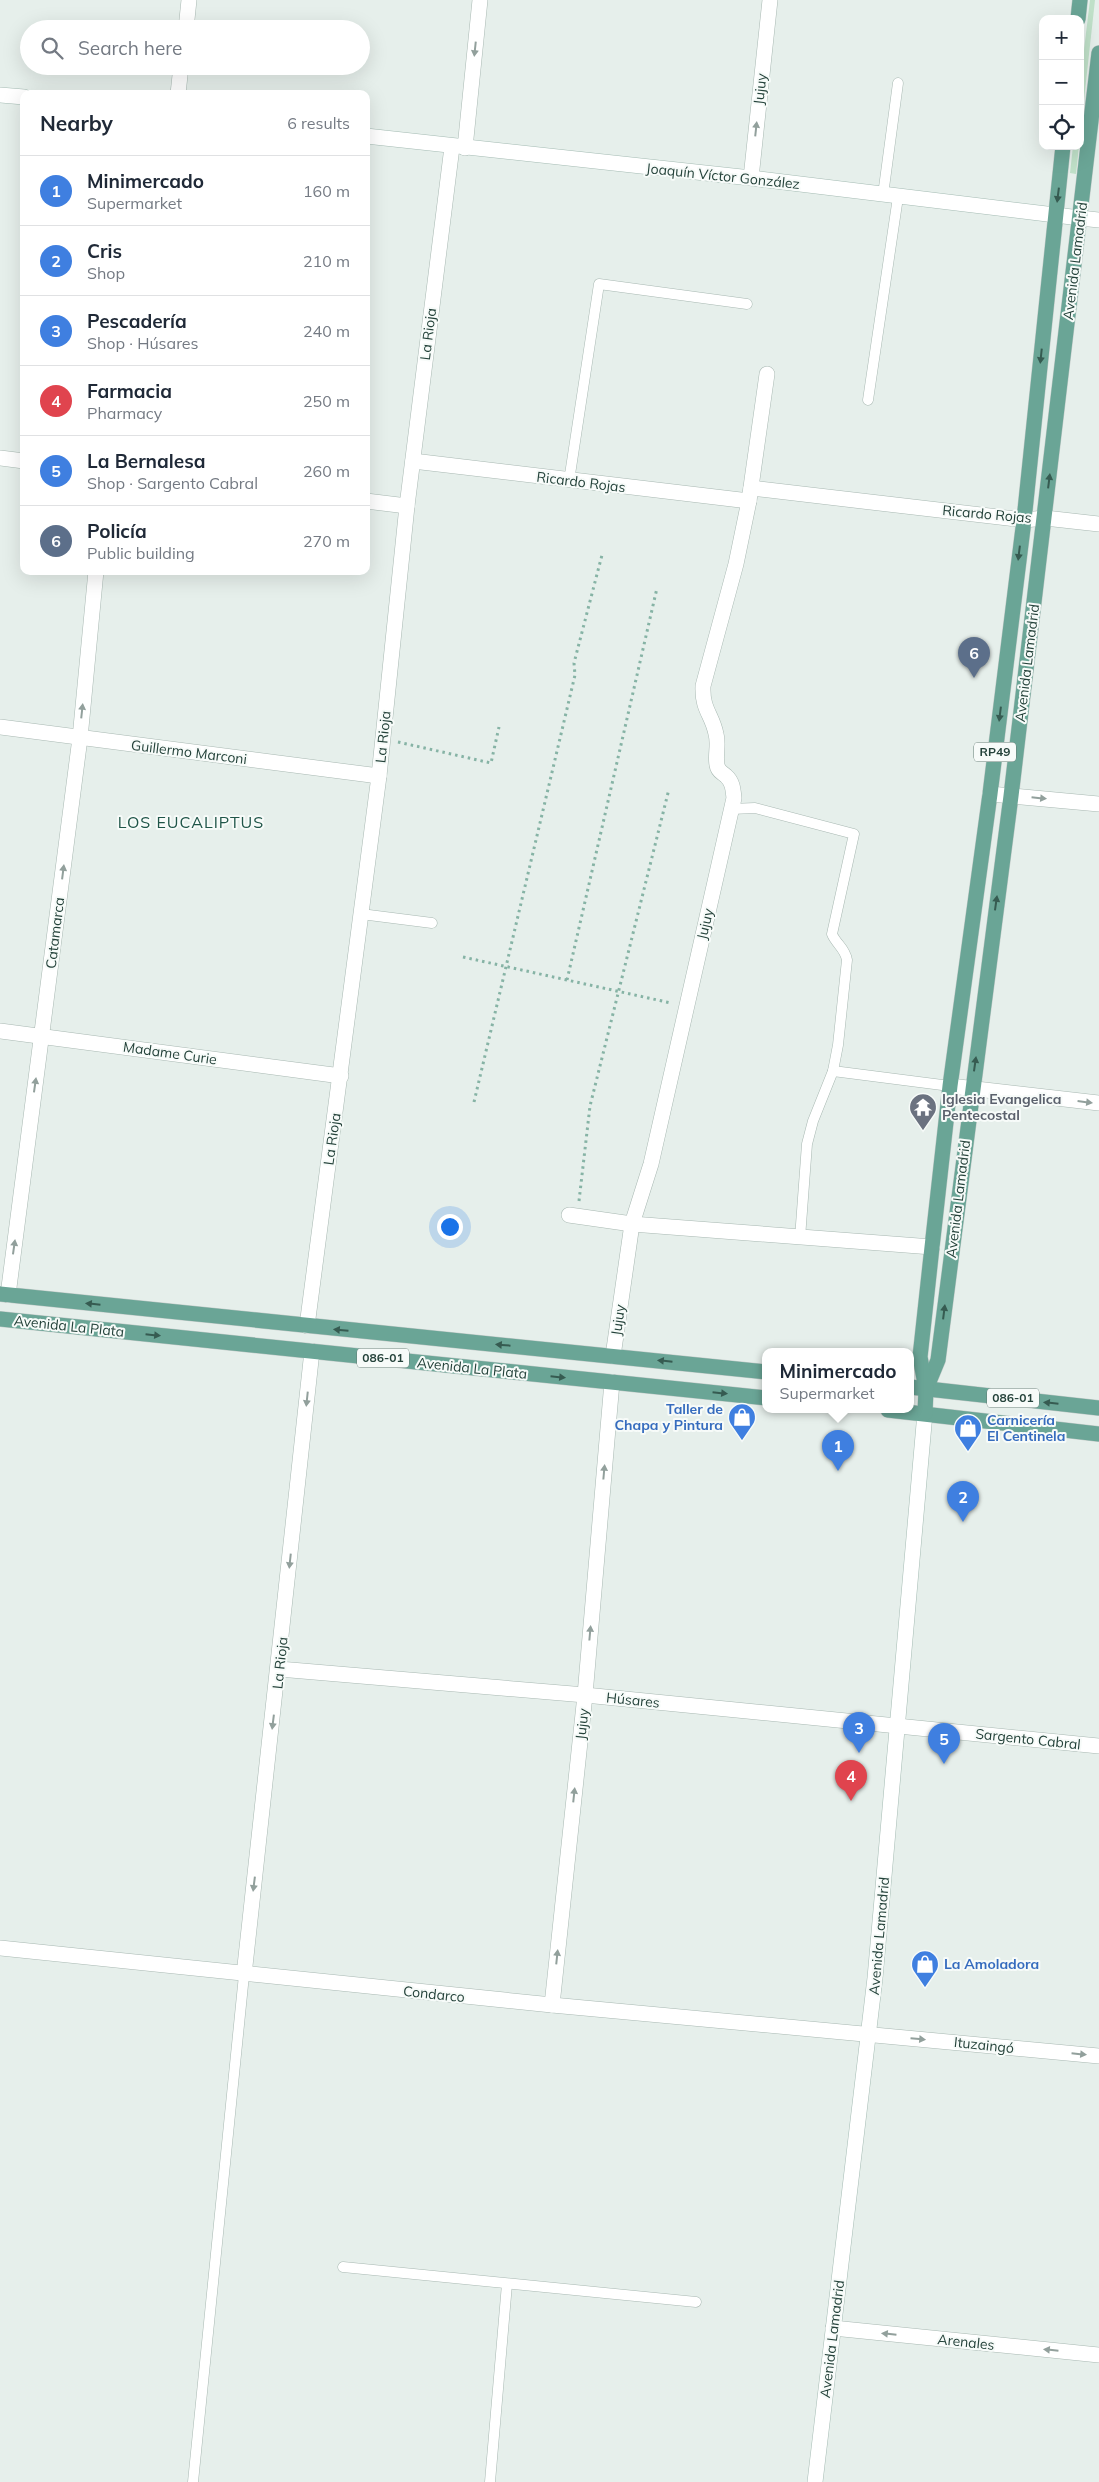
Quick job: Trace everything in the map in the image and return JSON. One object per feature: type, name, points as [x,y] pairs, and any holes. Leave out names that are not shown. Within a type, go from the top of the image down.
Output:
[{"type":"main road","points":[[1078,15],[1080,0]]},
{"type":"main road","name":"Avenida Lamadrid","points":[[926,1389],[938,1360],[1011,796],[1099,54]]},
{"type":"main road","name":"Avenida Lamadrid","points":[[925,1414],[926,1389],[920,1357],[950,1086],[990,794],[1024,520],[1063,150]]},
{"type":"main road","name":"Avenida La Plata","points":[[4,1294],[762,1372]]},
{"type":"main road","name":"Avenida La Plata","points":[[0,1319],[762,1398]]},
{"type":"main road","name":"086-01","points":[[914,1388],[1099,1408]]},
{"type":"main road","name":"086-01","points":[[914,1413],[1099,1434]]},
{"type":"street","points":[[187,20],[189,0]]},
{"type":"street","name":"La Rioja","points":[[307,1326],[379,776],[407,506],[480,0]]},
{"type":"street","name":"Jujuy","points":[[751,178],[770,0]]},
{"type":"street","points":[[178,90],[180,75]]},
{"type":"street","points":[[0,95],[20,97]]},
{"type":"street","name":"Joaquín Víctor González","points":[[370,136],[751,178],[1099,220]]},
{"type":"street","name":"Jujuy","points":[[613,1356],[632,1224],[651,1164],[734,798],[732,785],[726,776],[720,773],[717,765],[716,732],[702,700],[703,686],[736,564],[750,495],[767,374]]},
{"type":"street","points":[[0,458],[20,460]]},
{"type":"street","name":"Ricardo Rojas","points":[[413,461],[569,481],[750,495],[1024,520],[1045,518],[1099,524]]},
{"type":"street","points":[[370,501],[407,506]]},
{"type":"street","name":"Catamarca","points":[[4,1294],[42,1036],[80,738],[96,575]]},
{"type":"street","name":"Guillermo Marconi","points":[[0,727],[379,776]]},
{"type":"street","points":[[990,794],[1099,804]]},
{"type":"street","name":"Madame Curie","points":[[0,1031],[341,1076]]},
{"type":"street","points":[[950,1086],[1099,1103]]},
{"type":"street","points":[[574,1216],[632,1224],[932,1247]]},
{"type":"street","name":"La Rioja","points":[[244,1975],[279,1669],[312,1351]]},
{"type":"street","name":"Jujuy","points":[[552,2005],[585,1695],[612,1382]]},
{"type":"street","name":"Avenida Lamadrid","points":[[815,2482],[869,2035],[925,1414]]},
{"type":"street","name":"Húsares","points":[[279,1669],[585,1695],[897,1726]]},
{"type":"street","name":"Sargento Cabral","points":[[897,1726],[1099,1746]]},
{"type":"street","name":"Condarco","points":[[0,1948],[244,1975],[869,2035]]},
{"type":"street","name":"Ituzaingó","points":[[869,2035],[1099,2056]]},
{"type":"street","name":"Arenales","points":[[833,2328],[1099,2355]]},
{"type":"lane","points":[[882,195],[898,82]]},
{"type":"lane","points":[[868,400],[898,197]]},
{"type":"lane","points":[[569,481],[599,284],[747,304]]},
{"type":"lane","points":[[731,809],[755,808],[854,834],[832,934],[834,940],[844,949],[847,960],[838,1045],[833,1071],[812,1121],[807,1144],[800,1238]]},
{"type":"lane","points":[[361,914],[432,923]]},
{"type":"lane","points":[[833,1071],[950,1086]]},
{"type":"lane","points":[[192,2482],[244,1975]]},
{"type":"lane","points":[[343,2267],[696,2302]]},
{"type":"lane","points":[[490,2482],[507,2284]]},
{"type":"path","points":[[474,1102],[575,676],[574,663],[602,555]]},
{"type":"path","points":[[567,980],[657,588]]},
{"type":"path","points":[[383,739],[491,763],[500,727]]},
{"type":"path","points":[[574,1216],[579,1194],[590,1106],[669,789]]},
{"type":"path","points":[[463,957],[686,1006]]},
{"type":"green space","points":[[1090,0],[1095,0],[1084,100],[1084,50]]},
{"type":"green space","points":[[1073,150],[1079,150],[1076,174],[1070,173]]},
{"type":"place","name":"Policía","points":[[974,678]]},
{"type":"place","name":"Iglesia Evangelica Pentecostal","points":[[923,1131]]},
{"type":"place","name":"Taller de Chapa y Pintura","points":[[742,1441]]},
{"type":"place","name":"Carnicería El Centinela","points":[[968,1452]]},
{"type":"place","name":"Minimercado","points":[[838,1471]]},
{"type":"place","name":"Cris","points":[[963,1522]]},
{"type":"place","name":"Pescadería","points":[[859,1753]]},
{"type":"place","name":"La Bernalesa","points":[[944,1764]]},
{"type":"place","name":"Farmacia","points":[[851,1801]]},
{"type":"place","name":"La Amoladora","points":[[925,1988]]},
{"type":"district","name":"LOS EUCALIPTUS","points":[[191,822]]}]
